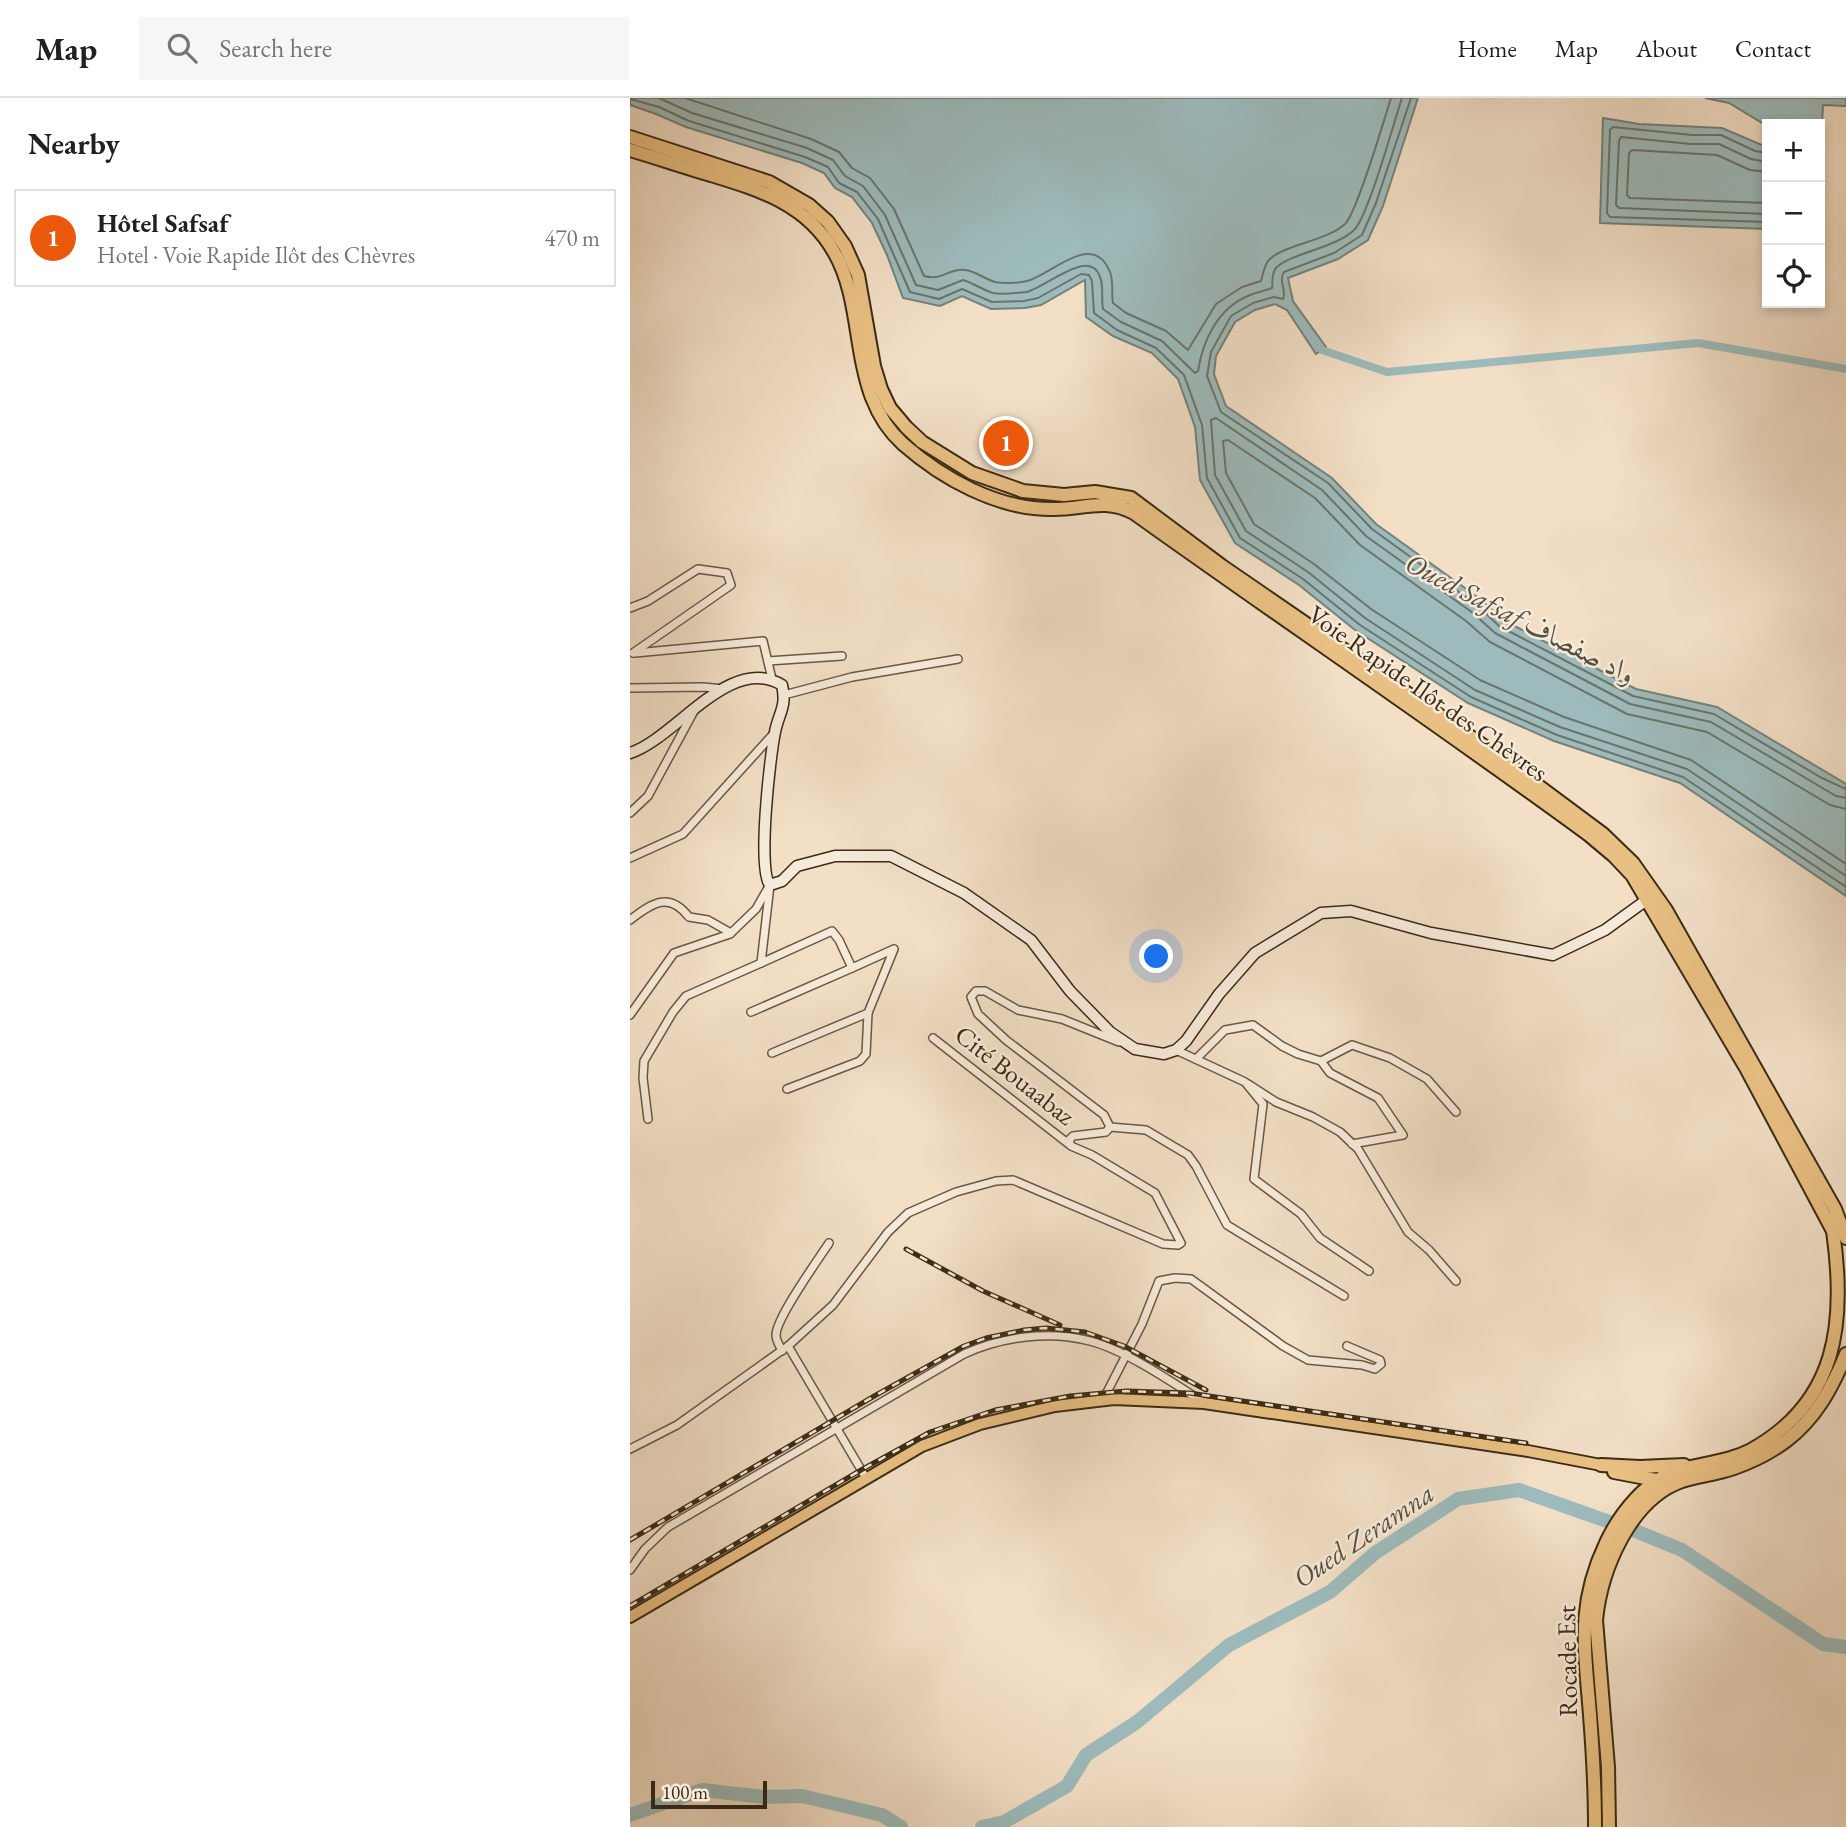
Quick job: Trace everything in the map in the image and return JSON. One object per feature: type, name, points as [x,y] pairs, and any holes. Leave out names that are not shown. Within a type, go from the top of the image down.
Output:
[{"type":"highway","name":"Voie Rapide Ilôt des Chèvres","points":[[630,137],[769,182],[809,205],[828,222],[845,246],[858,275],[874,366],[881,389],[890,408],[922,442],[972,473],[1023,491],[1064,495],[1095,492],[1131,498],[1222,566],[1497,755],[1603,834],[1633,863],[1819,1202],[1833,1231],[1844,1292],[1835,1354],[1810,1401],[1792,1420],[1750,1450],[1727,1460],[1679,1470],[1659,1486]]},
{"type":"highway","name":"Voie Rapide Ilôt des Chèvres","points":[[630,150],[757,189],[791,206],[819,229],[834,252],[846,280],[864,373],[874,405],[888,428],[912,451],[958,482],[1005,503],[1052,509],[1107,504],[1121,506],[1134,513],[1273,613],[1421,713],[1614,856],[1651,896],[1835,1209],[1846,1238]]},
{"type":"highway","points":[[1600,1467],[1659,1486],[1734,1469],[1785,1441],[1806,1423],[1830,1392],[1845,1356]]},
{"type":"highway","points":[[1600,1467],[1640,1467],[1727,1460]]},
{"type":"highway","points":[[1600,1467],[1629,1483],[1636,1505]]},
{"type":"highway","name":"Rocade Est","points":[[1595,1827],[1593,1749],[1584,1626],[1586,1601],[1591,1579],[1636,1505],[1659,1486]]},
{"type":"highway","name":"Rocade Est","points":[[1609,1827],[1608,1767],[1596,1620],[1598,1599],[1612,1544]]},
{"type":"main road","points":[[630,1616],[922,1446],[980,1424],[1055,1406],[1103,1400],[1161,1399],[1204,1403],[1528,1451],[1600,1467]]},
{"type":"street","points":[[630,608],[648,601],[698,569],[727,573],[731,585],[631,653]]},
{"type":"street","points":[[631,653],[763,642],[772,679]]},
{"type":"street","points":[[768,661],[842,656]]},
{"type":"street","points":[[784,695],[852,677],[958,659]]},
{"type":"street","points":[[630,753],[665,733],[703,699],[725,689],[752,677],[772,679],[782,685],[785,700],[775,732],[764,835],[764,874],[770,885],[761,963]]},
{"type":"street","points":[[630,688],[725,689]]},
{"type":"street","points":[[630,813],[648,796],[697,705]]},
{"type":"street","points":[[630,858],[682,834],[775,732]]},
{"type":"street","points":[[630,1016],[674,953],[731,933],[756,909],[770,885],[782,881],[797,866],[835,856],[891,856],[964,893],[1031,940],[1070,991],[1110,1032],[1135,1049]]},
{"type":"street","points":[[1110,1127],[1104,1115],[1006,1040],[978,1014],[971,997],[976,991],[985,991],[1018,1010],[1062,1018],[1135,1049],[1164,1054],[1176,1050],[1186,1041],[1219,994],[1255,953],[1321,913],[1351,911],[1431,933],[1553,955],[1605,930],[1651,896]]},
{"type":"street","points":[[630,920],[648,906],[668,901],[680,906],[689,917],[708,920],[731,933]]},
{"type":"street","points":[[648,1119],[643,1078],[645,1061],[673,1012],[686,996],[832,931],[852,968]]},
{"type":"street","points":[[751,1012],[894,949],[868,1013],[866,1054],[860,1061],[787,1089]]},
{"type":"street","points":[[772,1053],[868,1013]]},
{"type":"street","points":[[1196,1059],[1226,1030],[1253,1025],[1282,1046],[1321,1061],[1330,1073],[1378,1098],[1403,1135],[1352,1144]]},
{"type":"street","name":"Cité Bouaabaz","points":[[785,1349],[833,1305],[888,1232],[908,1213],[956,1192],[996,1181],[1013,1180],[1163,1244],[1181,1243],[1155,1193],[1092,1155],[1076,1150],[933,1038]]},
{"type":"street","points":[[1321,1061],[1352,1045],[1390,1058],[1427,1079],[1456,1112]]},
{"type":"street","points":[[1176,1050],[1245,1082],[1276,1102],[1313,1117],[1340,1132],[1369,1166],[1408,1232],[1429,1250],[1457,1281]]},
{"type":"street","points":[[1245,1082],[1263,1104],[1254,1178],[1301,1214],[1320,1238],[1369,1271]]},
{"type":"street","points":[[1071,1146],[1070,1137],[1106,1132],[1110,1127]]},
{"type":"street","points":[[1110,1127],[1146,1130],[1188,1155],[1227,1225],[1344,1296]]},
{"type":"street","points":[[829,1242],[789,1305],[777,1330],[777,1340],[866,1478]]},
{"type":"street","points":[[1103,1400],[1159,1281],[1191,1279],[1283,1346],[1308,1360],[1375,1368],[1381,1364],[1380,1360],[1347,1346]]},
{"type":"street","points":[[630,1570],[645,1549],[668,1527],[964,1354],[992,1344],[1037,1336],[1090,1341],[1126,1356],[1204,1403]]},
{"type":"street","points":[[630,1449],[677,1425],[785,1349]]},
{"type":"water","points":[[630,98],[1418,98],[1383,206],[1368,240],[1338,259],[1288,278],[1293,301],[1326,347],[1316,354],[1287,310],[1275,304],[1255,310],[1235,322],[1216,356],[1214,374],[1226,406],[1332,478],[1376,524],[1483,601],[1503,620],[1636,689],[1717,707],[1846,784],[1846,896],[1680,783],[1554,741],[1468,703],[1355,630],[1299,585],[1235,543],[1200,480],[1195,427],[1178,379],[1152,353],[1113,336],[1086,317],[1085,280],[1041,305],[1025,308],[991,309],[962,296],[940,306],[903,298],[872,223],[852,197],[835,188],[824,173],[802,163],[686,127],[630,105]]},
{"type":"water","points":[[1705,98],[1846,98],[1846,106],[1823,105],[1822,119],[1762,119],[1762,123],[1729,103]]},
{"type":"water","points":[[1603,118],[1639,124],[1722,128],[1762,145],[1762,229],[1600,223]]},
{"type":"waterway","points":[[1317,344],[1322,350],[1387,372],[1698,343],[1846,369]]},
{"type":"waterway","name":"Oued Zeramna","points":[[982,1827],[1004,1822],[1067,1786],[1086,1755],[1137,1722],[1229,1645],[1330,1592],[1375,1553],[1458,1499],[1519,1490],[1638,1532],[1682,1550],[1823,1644],[1846,1647]]},
{"type":"waterway","name":"Oued Zeramna","points":[[630,1815],[702,1790],[764,1797],[802,1796],[882,1815],[901,1827]]},
{"type":"railway","points":[[906,1249],[983,1291],[1060,1325]]},
{"type":"railway","points":[[630,1540],[876,1395],[964,1346],[986,1338],[1046,1328],[1085,1332],[1124,1346],[1206,1390]]},
{"type":"railway","points":[[630,1606],[930,1432],[995,1410],[1070,1396],[1126,1391],[1189,1393],[1526,1443]]},
{"type":"place","name":"Hôtel Safsaf","points":[[1006,443]]},
{"type":"water label","name":"Oued Safsaf واد صفصاف","points":[[1521,618]]}]
